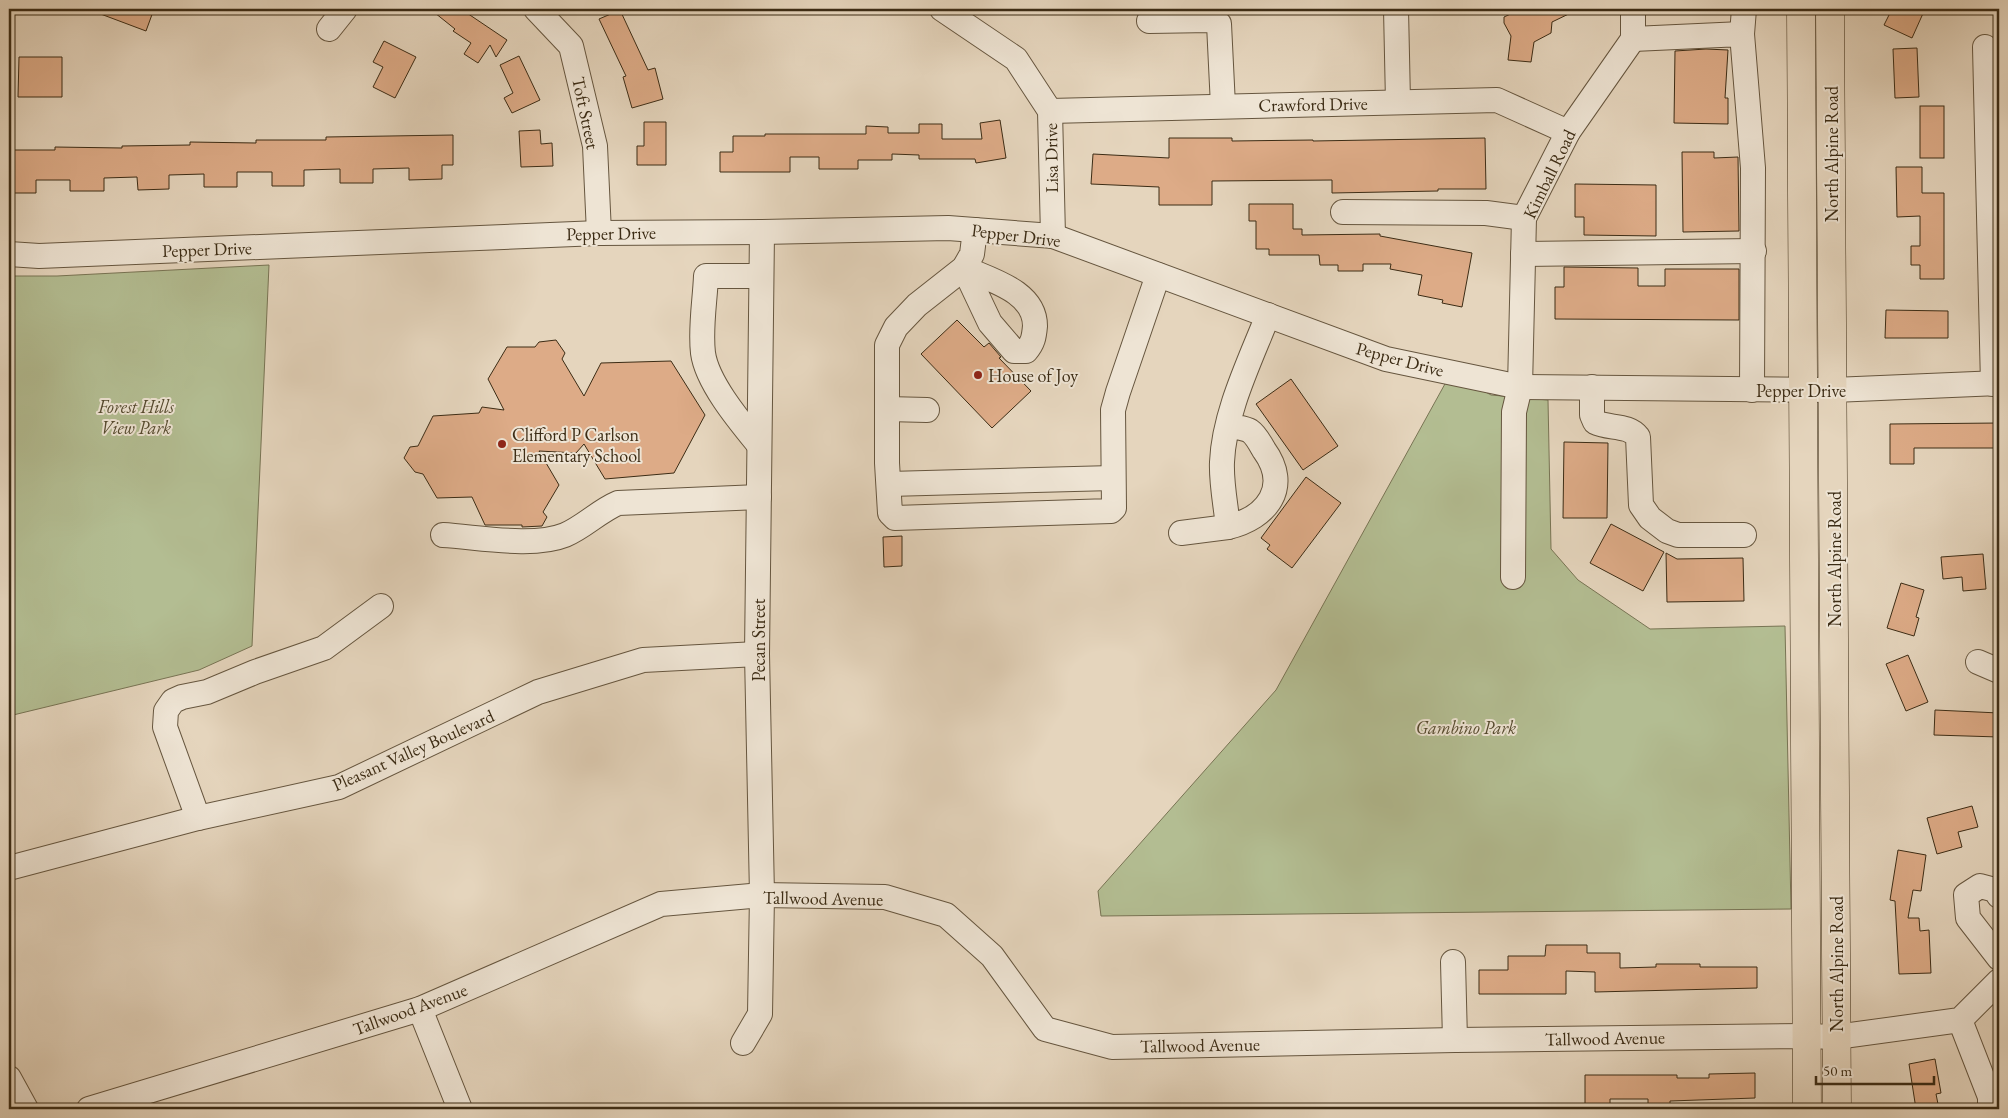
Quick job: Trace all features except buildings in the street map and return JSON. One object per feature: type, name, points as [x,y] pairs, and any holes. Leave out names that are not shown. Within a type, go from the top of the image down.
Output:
[{"type":"main road","name":"North Alpine Road","points":[[1800,9],[1807,1109]]},
{"type":"main road","name":"North Alpine Road","points":[[1830,9],[1837,1109]]},
{"type":"street","points":[[329,29],[345,9]]},
{"type":"street","name":"Toft Street","points":[[536,9],[571,46],[595,146],[599,232]]},
{"type":"street","name":"Lisa Drive","points":[[945,9],[1016,59],[1050,111],[1053,236]]},
{"type":"street","points":[[1396,9],[1398,102]]},
{"type":"street","points":[[1633,9],[1633,39],[1742,34]]},
{"type":"street","points":[[1744,9],[1742,34],[1754,168],[1752,390]]},
{"type":"street","points":[[1149,21],[1211,20],[1219,24],[1223,106]]},
{"type":"street","name":"Kimball Road","points":[[1513,577],[1514,412],[1520,387],[1524,218],[1568,132],[1633,39]]},
{"type":"street","points":[[1985,47],[1993,104],[1996,383]]},
{"type":"street","name":"Crawford Drive","points":[[1050,111],[1497,100],[1568,132]]},
{"type":"street","points":[[1343,212],[1486,213],[1524,218]]},
{"type":"street","name":"Pepper Drive","points":[[9,254],[40,256],[599,232],[762,232],[948,228],[1053,236],[1386,359],[1520,387],[1833,390],[1996,383]]},
{"type":"street","points":[[975,230],[972,254],[964,268],[917,305],[896,327],[887,345],[890,513],[895,518],[1105,513],[1111,511],[1114,508],[1114,410],[1118,392],[1158,275]]},
{"type":"street","name":"Pecan Street","points":[[743,1043],[760,1014],[762,895],[757,654],[762,232]]},
{"type":"street","points":[[1523,254],[1754,250]]},
{"type":"street","points":[[759,445],[736,416],[711,377],[705,361],[703,344],[706,276],[761,276]]},
{"type":"street","points":[[1228,527],[1222,465],[1228,425],[1248,364],[1268,315]]},
{"type":"street","points":[[1592,387],[1592,415],[1595,422],[1603,426],[1630,429],[1638,437],[1640,505],[1650,518],[1678,535],[1744,535]]},
{"type":"street","points":[[887,409],[927,410]]},
{"type":"street","points":[[1181,533],[1228,527],[1255,518],[1265,508],[1276,483],[1275,468],[1250,431],[1228,425]]},
{"type":"street","points":[[889,484],[1113,478]]},
{"type":"street","points":[[443,535],[506,540],[546,540],[568,534],[602,511],[618,503],[759,497]]},
{"type":"street","points":[[198,818],[165,728],[166,711],[172,701],[207,692],[324,648],[381,606]]},
{"type":"street","name":"Pleasant Valley Boulevard","points":[[9,868],[198,818],[339,787],[538,692],[643,660],[757,654]]},
{"type":"street","points":[[1999,896],[1995,890],[1980,886],[1966,895],[1968,918],[1999,958]]},
{"type":"street","name":"Tallwood Avenue","points":[[89,1109],[420,1009],[661,904],[762,895],[885,897],[946,915],[992,956],[1045,1029],[1112,1047],[1455,1040],[1836,1037],[1960,1020]]},
{"type":"street","points":[[1453,962],[1455,1040]]},
{"type":"street","points":[[1990,1109],[1990,1097],[1960,1020],[1999,981]]},
{"type":"street","points":[[420,1009],[460,1109]]},
{"type":"street","points":[[9,1078],[26,1109]]},
{"type":"green space","name":"Forest Hills View Park","points":[[269,265],[252,646],[199,670],[9,716],[9,276],[57,276]]},
{"type":"green space","name":"Gambino Park","points":[[1451,373],[1491,395],[1548,400],[1551,549],[1578,580],[1650,629],[1785,626],[1791,909],[1101,916],[1098,891],[1276,690]]},
{"type":"place","name":"House of Joy","points":[[978,375]]},
{"type":"place","name":"Clifford P Carlson Elementary School","points":[[502,444]]}]
